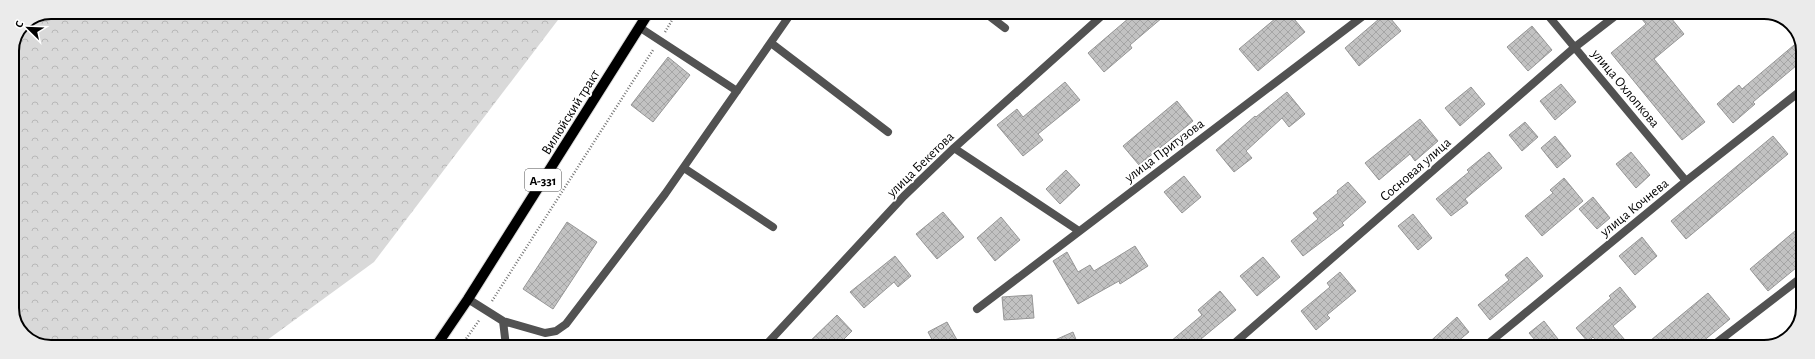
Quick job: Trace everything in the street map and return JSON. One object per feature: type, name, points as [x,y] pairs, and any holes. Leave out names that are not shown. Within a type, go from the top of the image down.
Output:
[{"type":"main road","name":"Вилюйский тракт","points":[[440,340],[468,299],[644,19]]},
{"type":"street","points":[[468,299],[503,321],[545,333],[556,331],[566,324],[684,168],[787,19]]},
{"type":"street","points":[[993,19],[1005,28]]},
{"type":"street","name":"улица Бекетова","points":[[770,340],[904,196],[954,148],[1098,19]]},
{"type":"street","name":"улица Притузова","points":[[977,309],[1358,19]]},
{"type":"street","name":"улица Охлопкова","points":[[1551,19],[1686,181]]},
{"type":"street","name":"Сосновая улица","points":[[1238,340],[1575,47],[1611,19]]},
{"type":"street","points":[[639,27],[737,91]]},
{"type":"street","points":[[771,43],[888,132]]},
{"type":"street","name":"улица Кочнева","points":[[1493,340],[1686,181],[1796,95]]},
{"type":"street","points":[[954,148],[1079,231]]},
{"type":"street","points":[[684,168],[773,227]]},
{"type":"street","points":[[1720,340],[1796,282]]},
{"type":"street","points":[[503,321],[505,340]]},
{"type":"path","points":[[465,340],[673,19]]},
{"type":"green space","points":[[51,19],[559,19],[374,262],[267,340],[51,340],[35,336],[24,326],[19,310],[19,51],[21,39],[24,33],[33,24],[39,21]]},
{"type":"building","points":[[1128,19],[1161,19],[1130,45],[1132,48],[1104,72],[1088,53]]},
{"type":"building","points":[[1275,19],[1294,19],[1305,32],[1258,71],[1239,49]]},
{"type":"building","points":[[1379,19],[1391,19],[1401,31],[1359,66],[1345,48]]},
{"type":"building","points":[[1642,19],[1672,19],[1684,34],[1654,59],[1705,122],[1682,140],[1611,53],[1646,24]]},
{"type":"building","points":[[1532,26],[1552,50],[1528,71],[1507,47]]},
{"type":"building","points":[[1795,44],[1796,66],[1753,102],[1755,104],[1733,123],[1717,104],[1739,85],[1742,89]]},
{"type":"building","points":[[668,57],[690,75],[653,122],[631,105]]},
{"type":"building","points":[[1065,82],[1080,100],[1038,134],[1043,140],[1023,156],[997,125],[1017,109],[1023,117]]},
{"type":"building","points":[[1561,84],[1576,102],[1555,120],[1540,101]]},
{"type":"building","points":[[1471,87],[1485,104],[1460,126],[1445,108]]},
{"type":"building","points":[[1287,92],[1305,114],[1289,127],[1282,118],[1246,151],[1252,158],[1234,172],[1216,150],[1255,116],[1256,117]]},
{"type":"building","points":[[1177,101],[1193,121],[1139,165],[1123,146]]},
{"type":"building","points":[[1420,119],[1438,141],[1415,161],[1410,154],[1379,180],[1365,163]]},
{"type":"building","points":[[1525,122],[1538,137],[1522,151],[1509,135]]},
{"type":"building","points":[[1555,136],[1571,156],[1557,168],[1541,148]]},
{"type":"building","points":[[1773,136],[1788,154],[1686,239],[1671,221]]},
{"type":"building","points":[[1489,152],[1502,168],[1465,199],[1468,203],[1451,216],[1436,199],[1469,172],[1467,170]]},
{"type":"building","points":[[1631,152],[1650,175],[1636,188],[1616,164]]},
{"type":"building","points":[[1066,170],[1080,185],[1060,204],[1046,189]]},
{"type":"building","points":[[1184,176],[1201,197],[1182,213],[1164,192]]},
{"type":"building","points":[[1564,178],[1583,201],[1542,236],[1525,216],[1553,193],[1550,190]]},
{"type":"building","points":[[1348,182],[1366,202],[1342,223],[1344,225],[1303,256],[1291,241],[1318,219],[1313,213],[1338,193],[1337,191]]},
{"type":"building","points":[[1593,197],[1610,218],[1597,229],[1579,209]]},
{"type":"building","points":[[943,212],[964,237],[937,259],[916,234]]},
{"type":"building","points":[[1413,214],[1432,238],[1418,250],[1398,226]]},
{"type":"building","points":[[1001,217],[1020,240],[995,261],[977,238]]},
{"type":"building","points":[[567,222],[597,242],[553,309],[523,289]]},
{"type":"building","points":[[1796,230],[1796,268],[1768,291],[1750,269]]},
{"type":"building","points":[[1642,237],[1657,256],[1635,275],[1619,256]]},
{"type":"building","points":[[1135,246],[1148,266],[1120,284],[1119,281],[1078,304],[1053,261],[1067,252],[1078,272],[1090,265],[1094,271]]},
{"type":"building","points":[[895,256],[911,276],[898,287],[894,282],[864,308],[850,292]]},
{"type":"building","points":[[1263,257],[1280,277],[1257,296],[1240,276]]},
{"type":"building","points":[[1527,257],[1543,276],[1490,320],[1478,305],[1509,280],[1505,275]]},
{"type":"building","points":[[1340,272],[1356,291],[1327,315],[1330,318],[1316,330],[1301,311],[1330,287],[1327,283]]},
{"type":"building","points":[[1620,287],[1636,307],[1613,326],[1625,340],[1596,340],[1593,337],[1590,340],[1586,340],[1576,328],[1611,298],[1609,296]]},
{"type":"building","points":[[1220,291],[1236,310],[1201,339],[1202,340],[1172,340],[1202,315],[1198,310]]},
{"type":"building","points":[[1708,293],[1730,319],[1704,340],[1651,340]]},
{"type":"building","points":[[1032,295],[1034,318],[1004,320],[1002,297]]},
{"type":"building","points":[[837,315],[852,331],[843,340],[811,340]]},
{"type":"building","points":[[1457,317],[1469,332],[1459,340],[1432,340]]},
{"type":"building","points":[[1544,321],[1558,339],[1535,340],[1529,333]]},
{"type":"building","points":[[947,322],[957,340],[932,340],[928,332]]},
{"type":"building","points":[[1073,332],[1076,340],[1055,340]]}]
